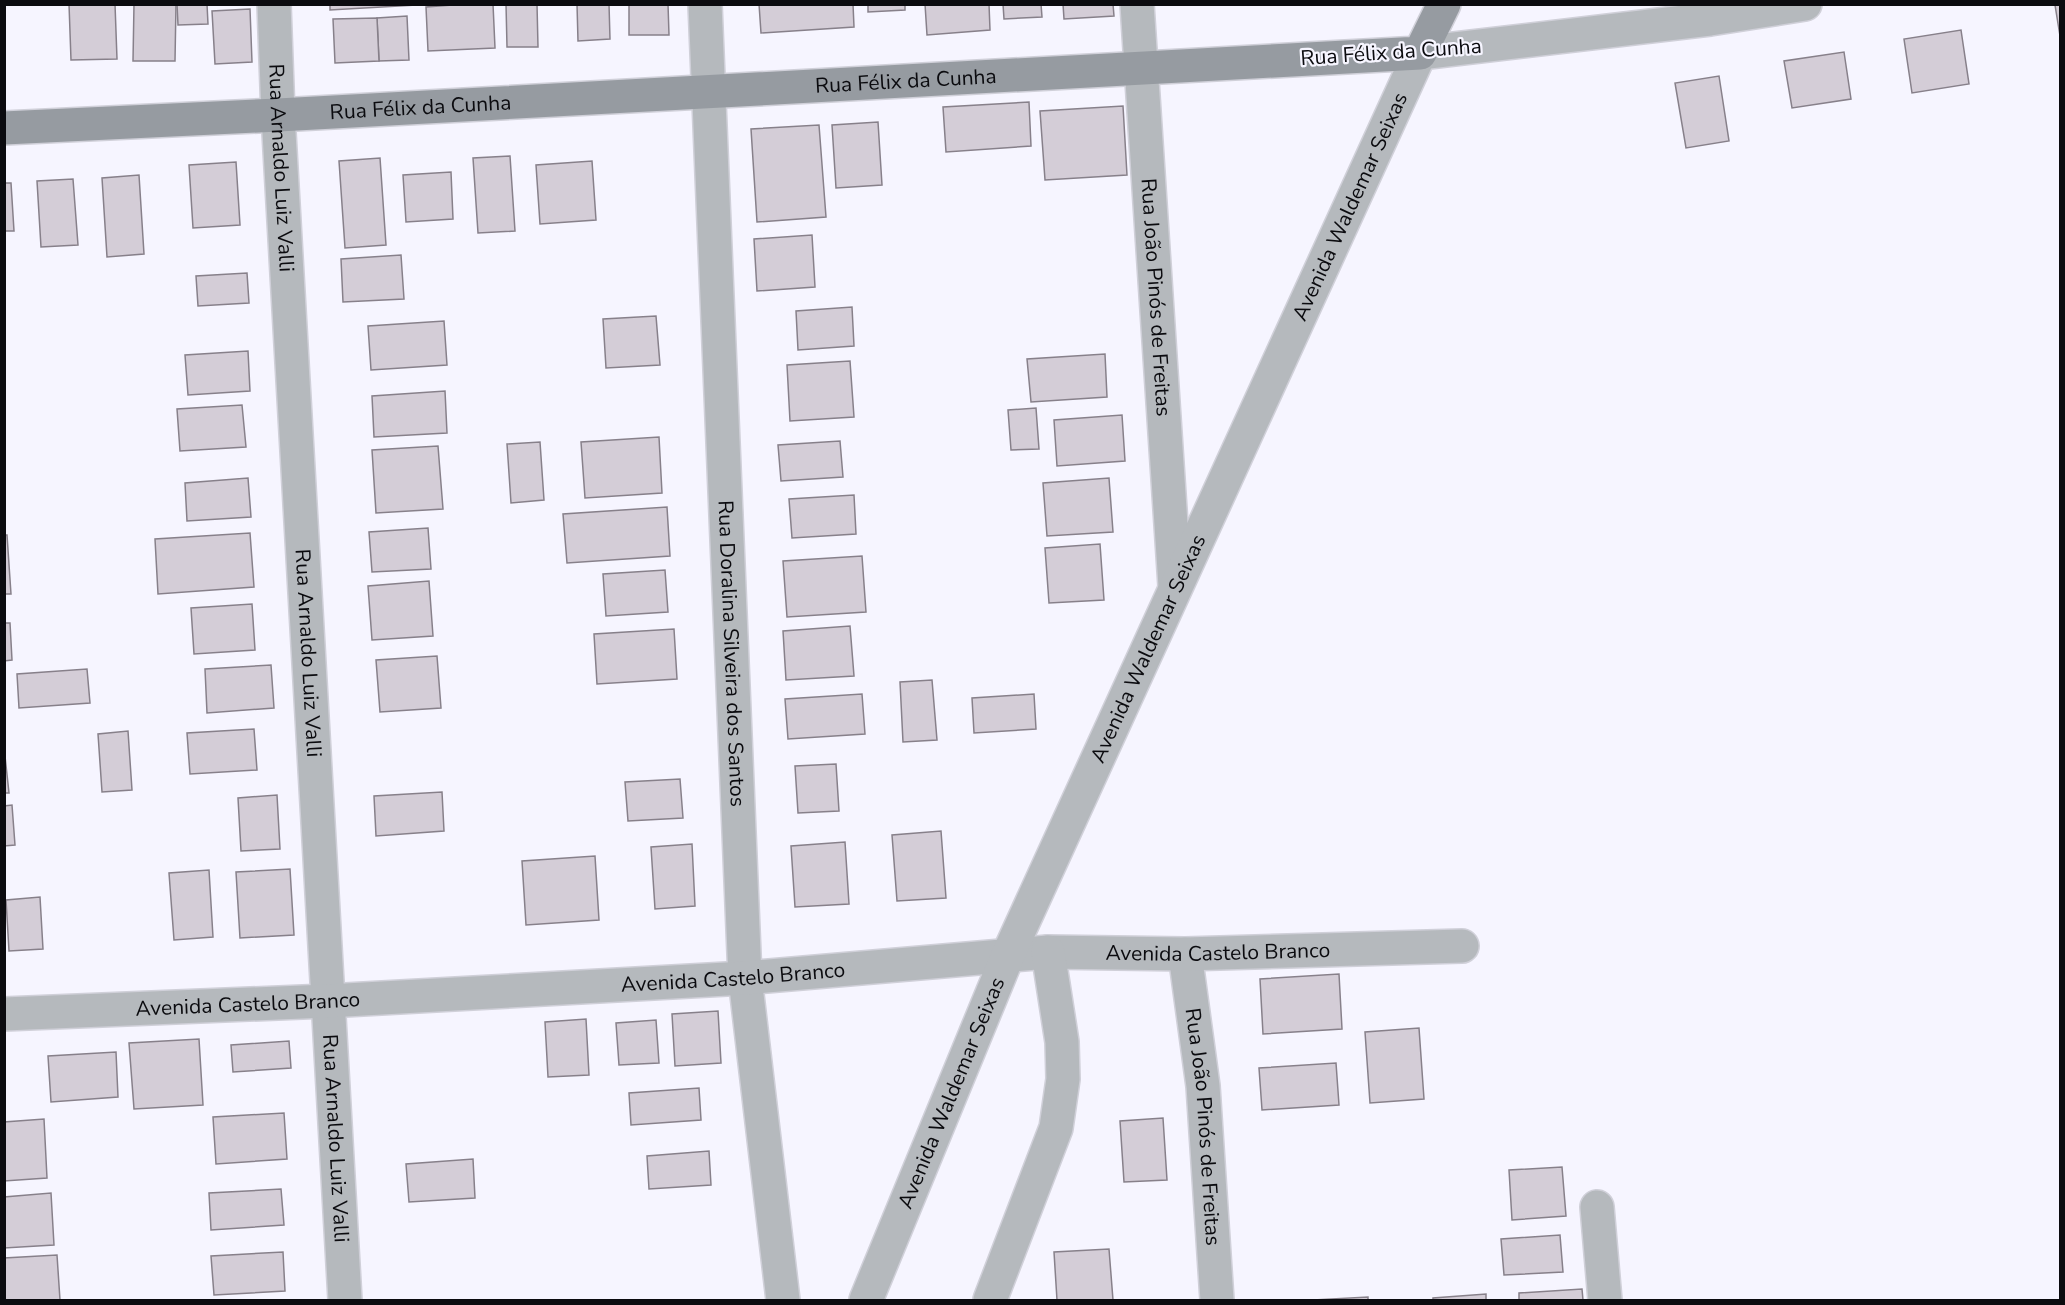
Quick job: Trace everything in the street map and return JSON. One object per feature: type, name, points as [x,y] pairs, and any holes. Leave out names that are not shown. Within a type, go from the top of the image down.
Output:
[{"type":"street","name":"Rua Arnaldo Luiz Valli","points":[[274,4],[278,115],[345,1300]]},
{"type":"street","name":"Rua Doralina Silveira dos Santos","points":[[705,4],[745,978],[783,1300]]},
{"type":"street","name":"Rua João Pinós de Freitas","points":[[1137,4],[1175,591]]},
{"type":"street","name":"Avenida Waldemar Seixas","points":[[866,1300],[1008,955],[1444,4]]},
{"type":"street","name":"Rua Félix da Cunha","points":[[4,128],[1420,53],[1710,19],[1805,4]]},
{"type":"street","name":"Avenida Castelo Branco","points":[[4,1014],[327,1002],[745,978],[1048,952],[1185,954],[1462,946]]},
{"type":"street","points":[[990,1300],[1056,1128],[1063,1079],[1062,1042],[1048,952]]},
{"type":"street","name":"Rua João Pinós de Freitas","points":[[1185,954],[1203,1086],[1217,1300]]},
{"type":"street","points":[[1597,1207],[1605,1300]]},
{"type":"building","points":[[69,4],[115,4],[117,59],[71,60]]},
{"type":"building","points":[[134,4],[176,4],[175,61],[133,61]]},
{"type":"building","points":[[177,4],[207,4],[208,24],[178,25]]},
{"type":"building","points":[[330,4],[416,4],[416,5],[330,10]]},
{"type":"building","points":[[493,4],[495,48],[428,51],[426,7]]},
{"type":"building","points":[[506,4],[537,4],[538,47],[507,47]]},
{"type":"building","points":[[577,4],[609,4],[610,39],[578,41]]},
{"type":"building","points":[[629,4],[668,4],[669,35],[629,35]]},
{"type":"building","points":[[759,4],[853,4],[854,27],[761,33]]},
{"type":"building","points":[[868,4],[905,4],[905,10],[868,12]]},
{"type":"building","points":[[925,4],[989,4],[990,30],[927,35]]},
{"type":"building","points":[[1003,4],[1041,4],[1042,17],[1004,19]]},
{"type":"building","points":[[1063,4],[1113,4],[1114,16],[1064,19]]},
{"type":"building","points":[[2055,5],[2060,5],[2060,36]]},
{"type":"building","points":[[250,9],[252,62],[215,64],[212,11]]},
{"type":"building","points":[[407,16],[409,60],[379,61],[377,18]]},
{"type":"building","points":[[377,18],[379,61],[335,63],[333,19]]},
{"type":"building","points":[[1961,30],[1969,84],[1912,93],[1904,39]]},
{"type":"building","points":[[1844,52],[1851,99],[1792,108],[1784,61]]},
{"type":"building","points":[[1719,76],[1729,141],[1686,148],[1675,83]]},
{"type":"building","points":[[1029,102],[1031,146],[946,152],[943,107]]},
{"type":"building","points":[[1123,106],[1127,175],[1045,180],[1040,111]]},
{"type":"building","points":[[878,122],[882,185],[836,188],[832,125]]},
{"type":"building","points":[[819,125],[826,217],[757,222],[751,129]]},
{"type":"building","points":[[510,156],[515,231],[478,233],[473,158]]},
{"type":"building","points":[[380,158],[386,245],[345,248],[339,161]]},
{"type":"building","points":[[592,161],[596,220],[540,224],[536,165]]},
{"type":"building","points":[[236,162],[240,225],[193,228],[189,165]]},
{"type":"building","points":[[451,172],[453,219],[406,222],[403,175]]},
{"type":"building","points":[[139,175],[144,254],[107,257],[102,178]]},
{"type":"building","points":[[73,179],[78,245],[41,247],[37,181]]},
{"type":"building","points":[[4,183],[11,183],[14,231],[4,231]]},
{"type":"building","points":[[812,235],[815,287],[757,291],[754,239]]},
{"type":"building","points":[[401,255],[404,299],[343,302],[341,259]]},
{"type":"building","points":[[247,273],[249,303],[198,306],[196,276]]},
{"type":"building","points":[[852,307],[854,346],[798,350],[796,311]]},
{"type":"building","points":[[656,316],[660,365],[606,368],[603,319]]},
{"type":"building","points":[[444,321],[447,365],[371,370],[368,326]]},
{"type":"building","points":[[248,351],[250,391],[188,395],[185,355]]},
{"type":"building","points":[[1105,354],[1107,397],[1031,402],[1027,359]]},
{"type":"building","points":[[850,361],[854,417],[790,421],[787,365]]},
{"type":"building","points":[[445,391],[447,433],[374,437],[372,396]]},
{"type":"building","points":[[242,405],[246,447],[180,451],[177,409]]},
{"type":"building","points":[[1036,408],[1039,449],[1011,450],[1008,410]]},
{"type":"building","points":[[1122,415],[1125,461],[1057,466],[1054,420]]},
{"type":"building","points":[[659,437],[662,493],[585,498],[581,442]]},
{"type":"building","points":[[840,441],[843,477],[781,481],[778,445]]},
{"type":"building","points":[[540,442],[544,500],[511,503],[507,444]]},
{"type":"building","points":[[438,446],[443,509],[376,513],[372,450]]},
{"type":"building","points":[[248,478],[251,517],[187,521],[185,483]]},
{"type":"building","points":[[1109,478],[1113,532],[1047,536],[1043,483]]},
{"type":"building","points":[[854,495],[856,534],[792,538],[789,499]]},
{"type":"building","points":[[667,507],[670,556],[567,563],[563,514]]},
{"type":"building","points":[[428,528],[431,569],[372,572],[369,532]]},
{"type":"building","points":[[250,533],[254,587],[158,594],[155,539]]},
{"type":"building","points":[[4,535],[7,535],[11,594],[4,594]]},
{"type":"building","points":[[1100,544],[1104,600],[1049,603],[1045,548]]},
{"type":"building","points":[[862,556],[866,612],[787,617],[783,561]]},
{"type":"building","points":[[665,570],[668,612],[606,616],[603,574]]},
{"type":"building","points":[[429,581],[433,636],[372,640],[368,586]]},
{"type":"building","points":[[252,604],[255,650],[194,654],[191,608]]},
{"type":"building","points":[[4,623],[10,623],[12,660],[4,661]]},
{"type":"building","points":[[850,626],[854,676],[786,680],[783,631]]},
{"type":"building","points":[[674,629],[677,679],[597,684],[594,634]]},
{"type":"building","points":[[437,656],[441,708],[380,712],[376,660]]},
{"type":"building","points":[[271,665],[274,708],[207,713],[205,669]]},
{"type":"building","points":[[87,669],[90,703],[19,708],[17,674]]},
{"type":"building","points":[[932,680],[937,740],[903,742],[900,682]]},
{"type":"building","points":[[862,694],[865,734],[788,739],[785,699]]},
{"type":"building","points":[[1034,694],[1036,729],[974,733],[972,698]]},
{"type":"building","points":[[254,729],[257,770],[190,774],[187,733]]},
{"type":"building","points":[[128,731],[132,790],[102,792],[98,734]]},
{"type":"building","points":[[4,747],[9,793],[4,793]]},
{"type":"building","points":[[836,764],[839,811],[798,813],[795,766]]},
{"type":"building","points":[[680,779],[683,818],[628,821],[625,782]]},
{"type":"building","points":[[442,792],[444,831],[376,836],[374,796]]},
{"type":"building","points":[[277,795],[280,849],[241,851],[238,798]]},
{"type":"building","points":[[12,805],[15,845],[4,846],[4,806]]},
{"type":"building","points":[[941,831],[946,898],[897,901],[892,835]]},
{"type":"building","points":[[845,842],[849,904],[795,907],[791,846]]},
{"type":"building","points":[[692,844],[695,906],[655,909],[651,847]]},
{"type":"building","points":[[595,856],[599,920],[526,925],[522,861]]},
{"type":"building","points":[[290,869],[294,935],[240,938],[236,872]]},
{"type":"building","points":[[209,870],[213,937],[174,940],[169,873]]},
{"type":"building","points":[[40,897],[43,949],[9,951],[6,900]]},
{"type":"building","points":[[1339,974],[1342,1029],[1263,1034],[1260,979]]},
{"type":"building","points":[[718,1011],[721,1063],[675,1066],[672,1014]]},
{"type":"building","points":[[586,1019],[589,1075],[548,1077],[545,1022]]},
{"type":"building","points":[[656,1020],[659,1063],[619,1065],[616,1023]]},
{"type":"building","points":[[1419,1028],[1424,1099],[1370,1103],[1365,1032]]},
{"type":"building","points":[[199,1039],[203,1105],[134,1109],[129,1043]]},
{"type":"building","points":[[289,1041],[291,1068],[233,1072],[231,1045]]},
{"type":"building","points":[[116,1052],[118,1097],[51,1102],[48,1056]]},
{"type":"building","points":[[1336,1063],[1339,1105],[1262,1110],[1259,1068]]},
{"type":"building","points":[[699,1088],[701,1120],[631,1125],[629,1093]]},
{"type":"building","points":[[284,1113],[287,1159],[216,1164],[213,1117]]},
{"type":"building","points":[[1163,1118],[1167,1180],[1124,1182],[1120,1121]]},
{"type":"building","points":[[44,1119],[47,1178],[4,1181],[4,1122]]},
{"type":"building","points":[[709,1151],[711,1185],[649,1189],[647,1156]]},
{"type":"building","points":[[473,1159],[475,1198],[409,1202],[406,1164]]},
{"type":"building","points":[[1562,1167],[1566,1216],[1512,1220],[1509,1170]]},
{"type":"building","points":[[281,1189],[284,1225],[211,1230],[209,1193]]},
{"type":"building","points":[[51,1193],[54,1245],[4,1248],[4,1197]]},
{"type":"building","points":[[1560,1235],[1563,1272],[1504,1275],[1501,1239]]},
{"type":"building","points":[[1109,1249],[1113,1300],[1057,1300],[1054,1252]]},
{"type":"building","points":[[283,1252],[285,1291],[214,1295],[211,1256]]},
{"type":"building","points":[[57,1255],[60,1300],[4,1300],[4,1258]]},
{"type":"building","points":[[1582,1289],[1583,1300],[1519,1300],[1519,1293]]},
{"type":"building","points":[[1486,1294],[1486,1300],[1433,1300],[1433,1298]]},
{"type":"building","points":[[1368,1297],[1368,1300],[1313,1300]]}]
